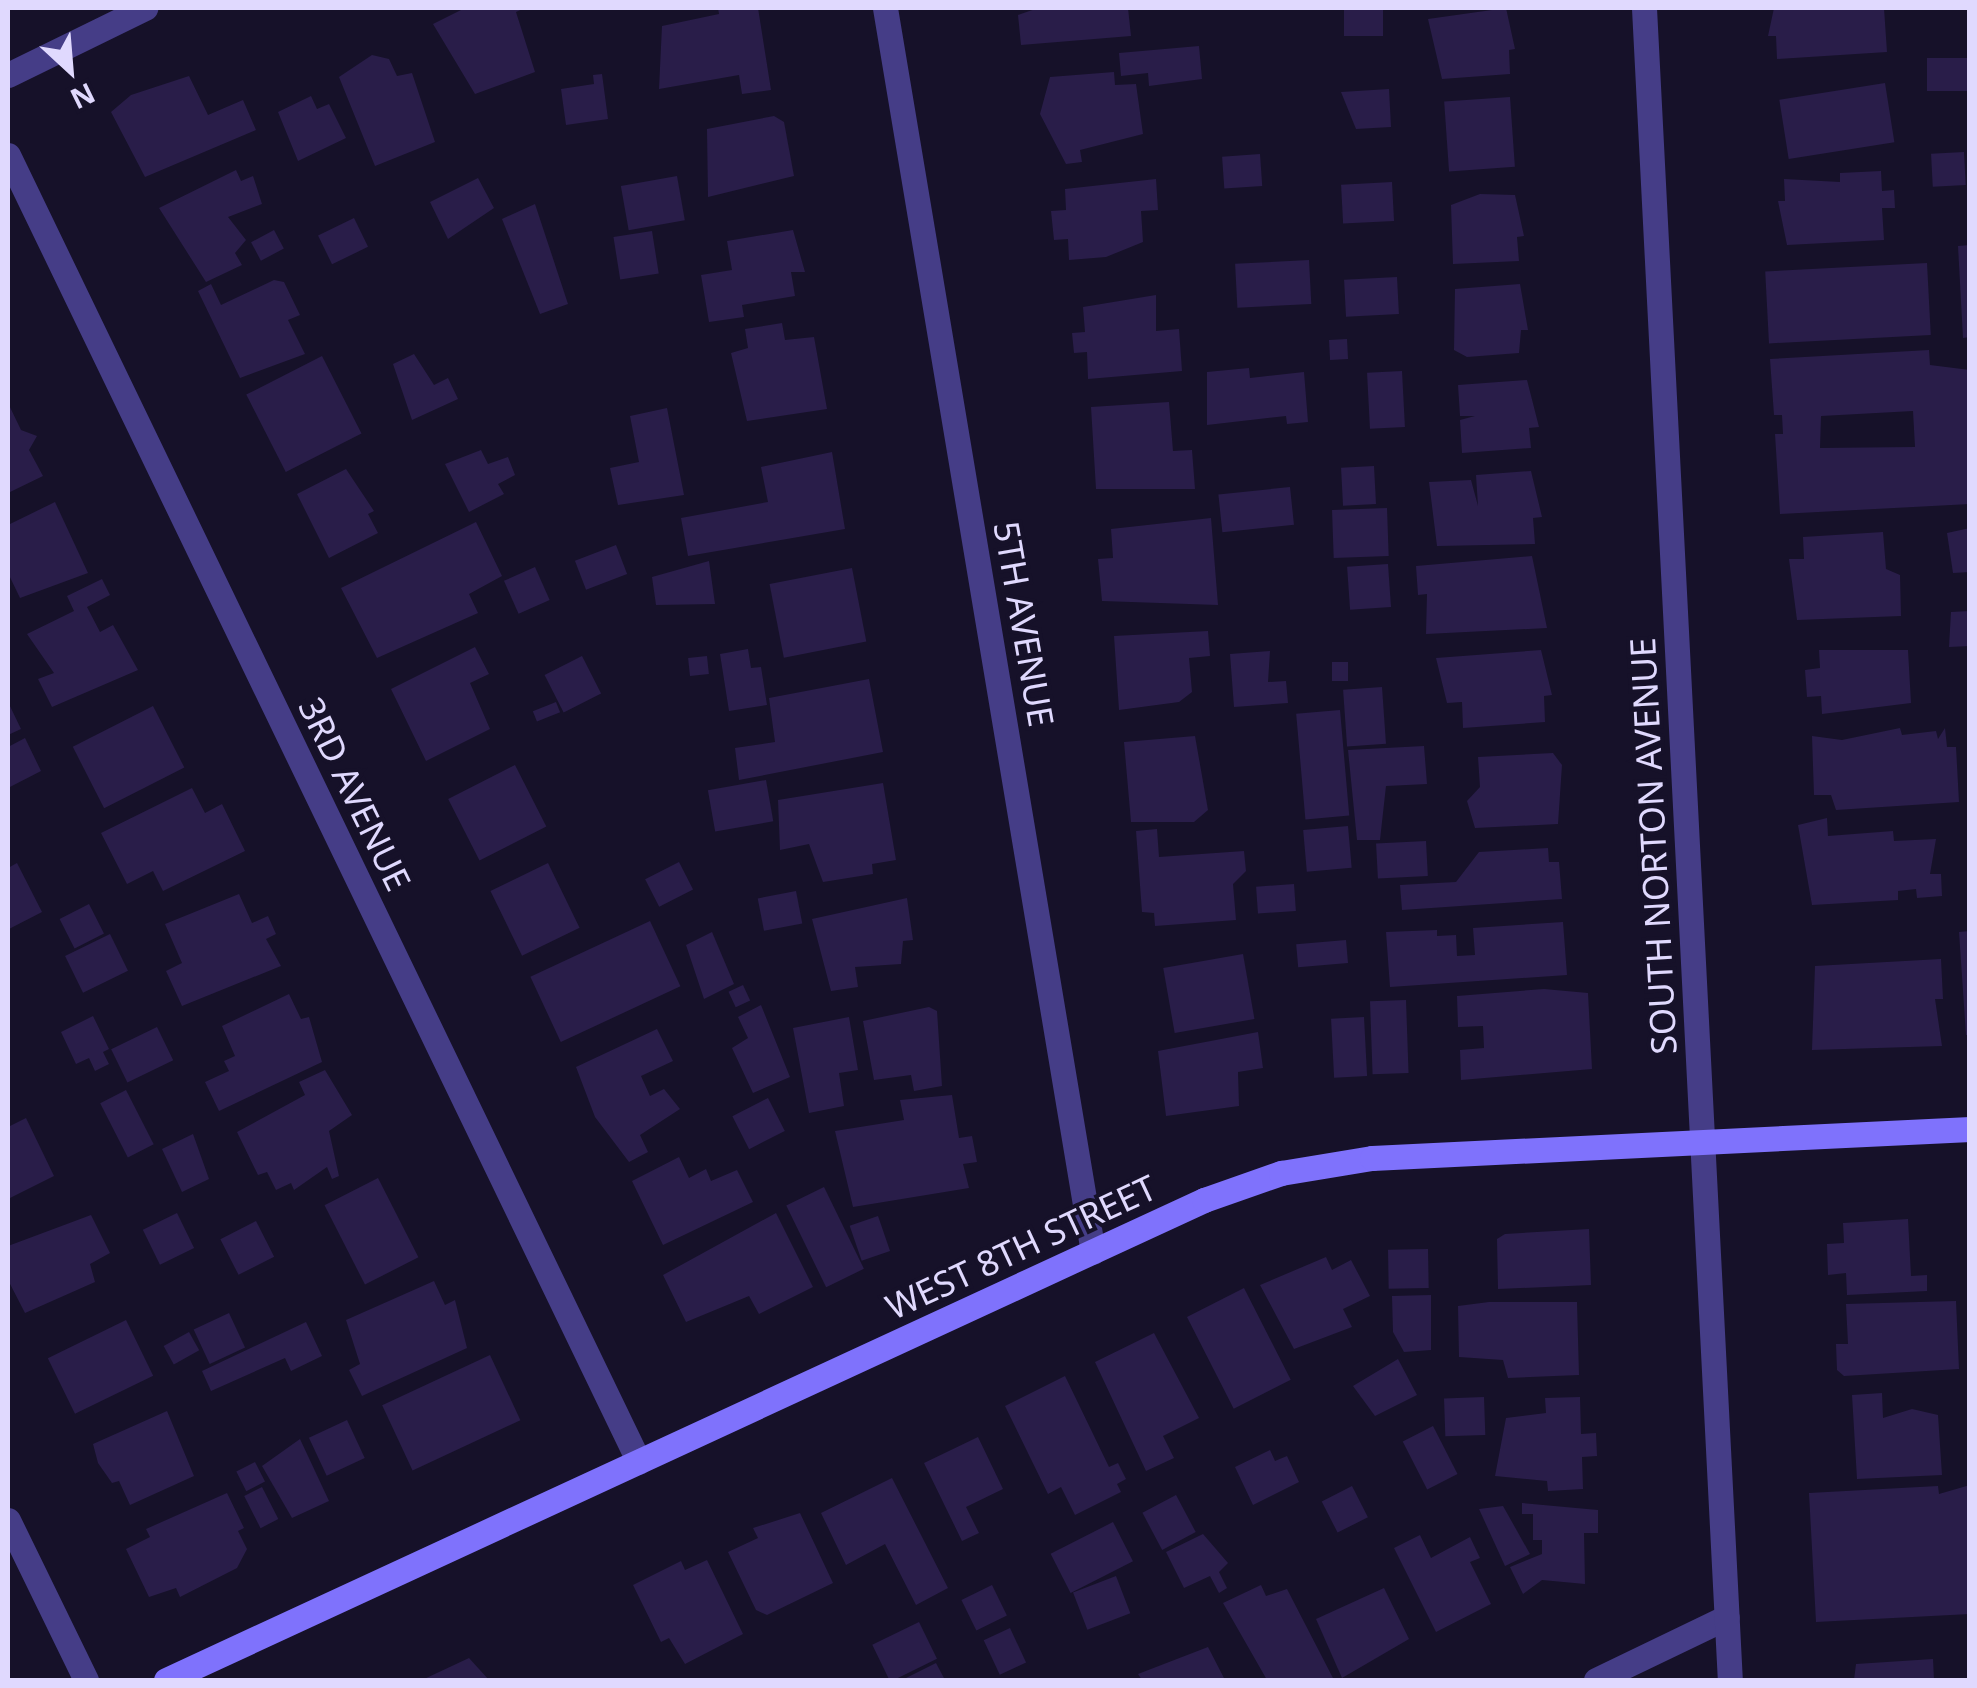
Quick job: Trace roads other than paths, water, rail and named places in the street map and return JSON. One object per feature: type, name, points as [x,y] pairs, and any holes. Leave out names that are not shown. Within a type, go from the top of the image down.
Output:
[{"type":"main road","name":"WEST 8TH STREET","points":[[166,1680],[1094,1252],[1281,1173],[1372,1158],[1970,1129]]},
{"type":"street","points":[[8,75],[145,8]]},
{"type":"street","name":"5TH AVENUE","points":[[885,8],[1094,1252]]},
{"type":"street","name":"SOUTH NORTON AVENUE","points":[[1644,8],[1730,1680]]},
{"type":"street","name":"3RD AVENUE","points":[[8,155],[639,1462]]},
{"type":"street","points":[[8,1520],[86,1680]]},
{"type":"street","points":[[1596,1680],[1727,1617]]}]
